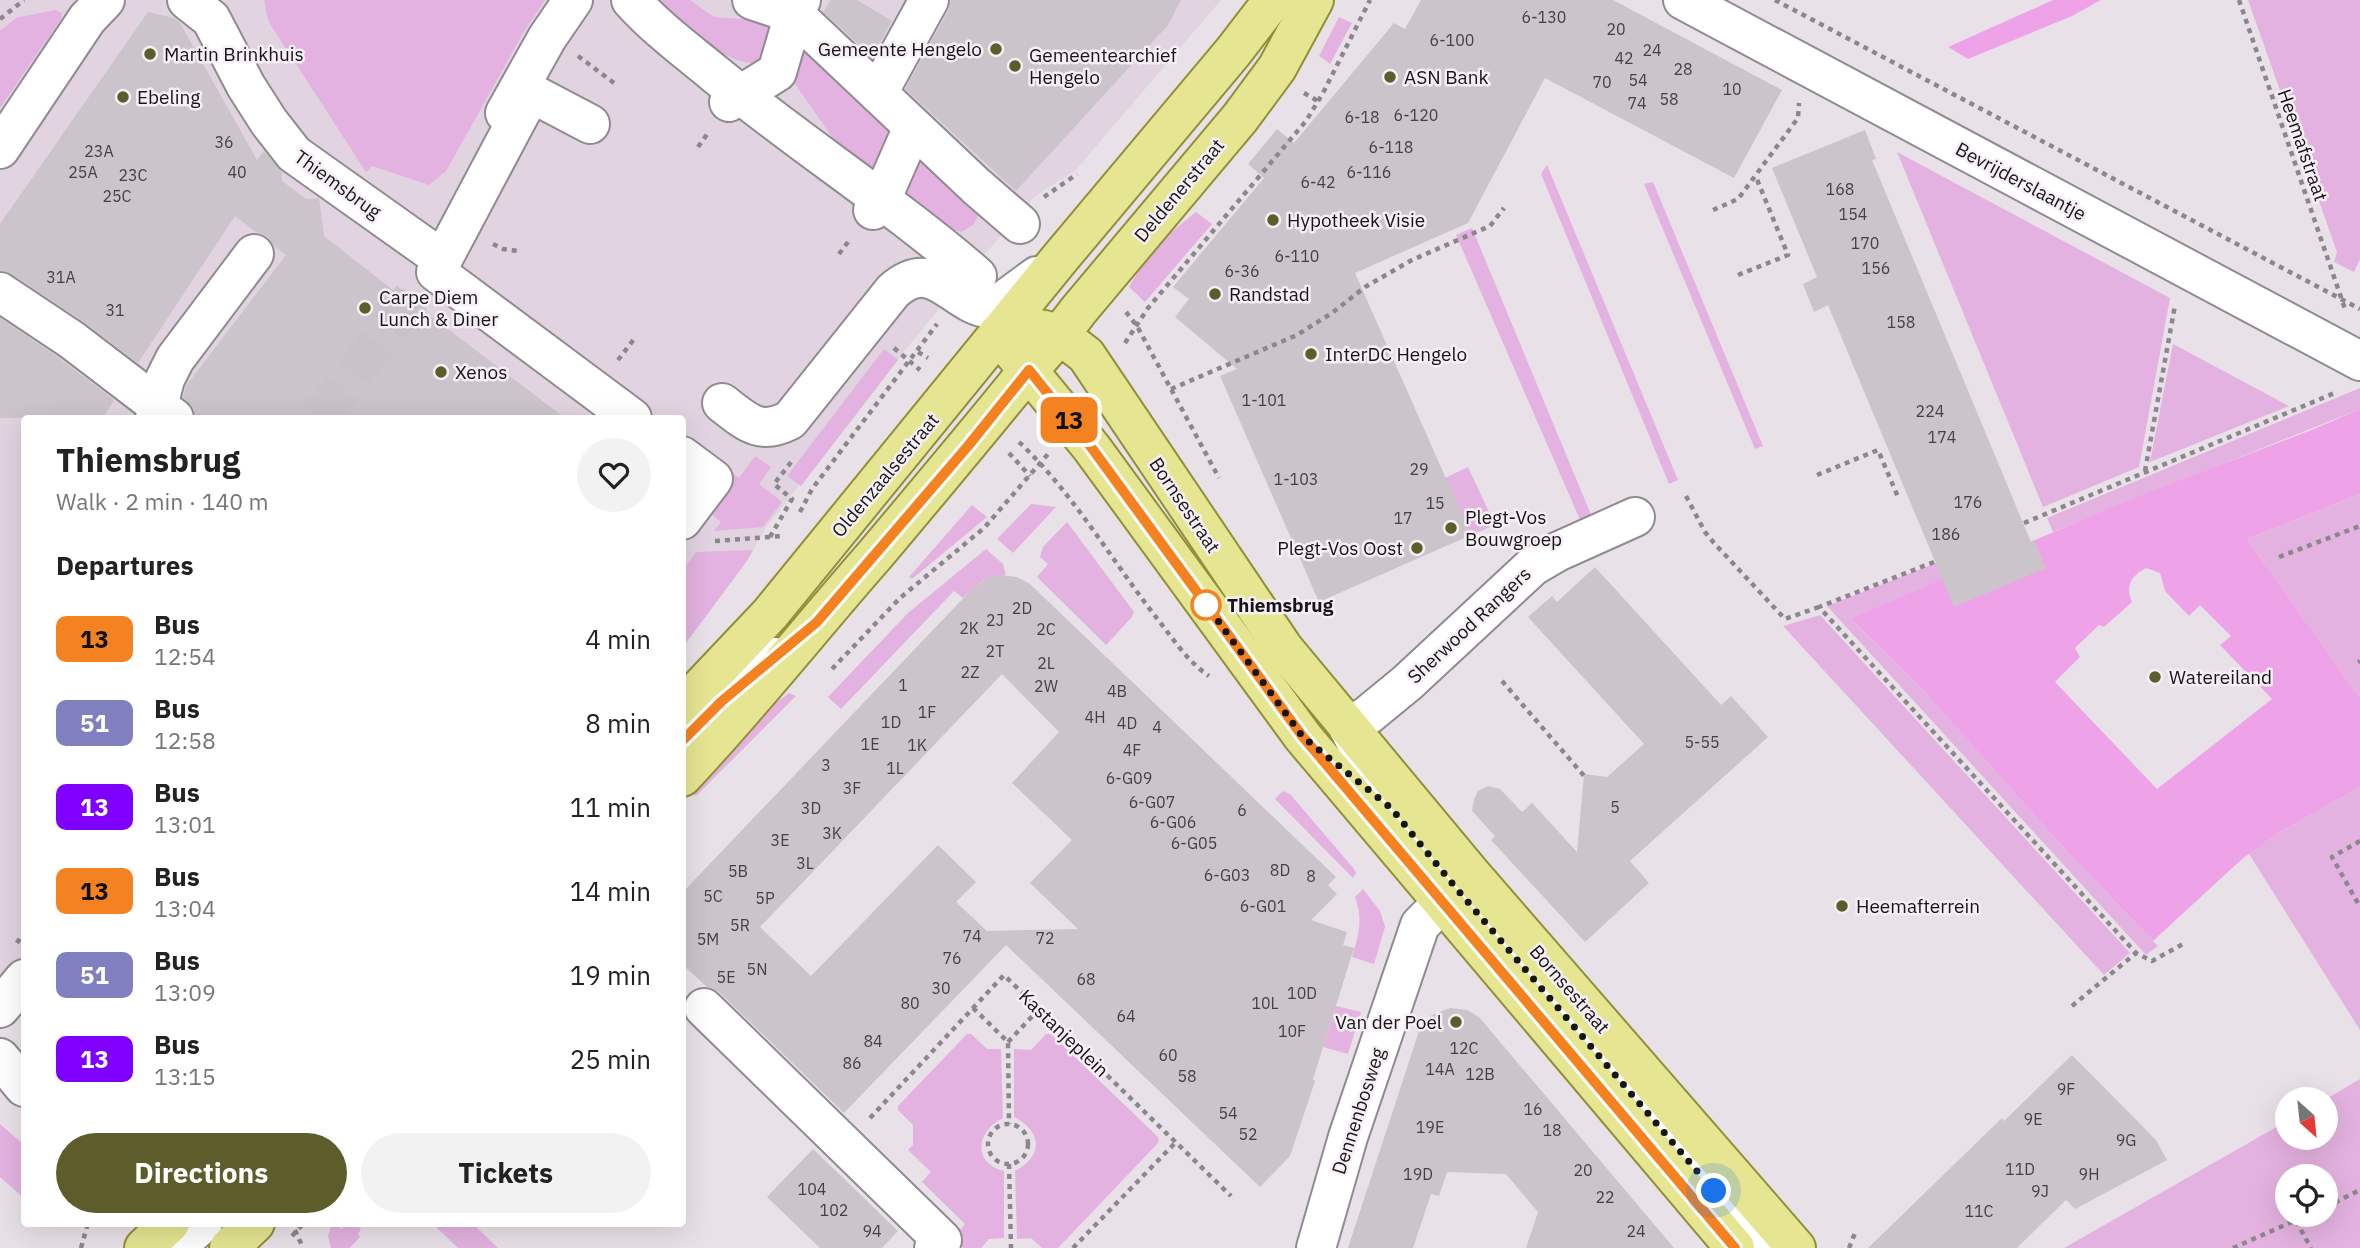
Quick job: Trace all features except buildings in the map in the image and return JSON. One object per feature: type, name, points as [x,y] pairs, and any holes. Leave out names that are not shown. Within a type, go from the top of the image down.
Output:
[{"type":"main road","points":[[998,334],[1233,52],[1273,0]]},
{"type":"main road","name":"Deldenerstraat","points":[[1029,370],[1240,118],[1277,68],[1314,0]]},
{"type":"main road","name":"Bornsestraat","points":[[1735,1248],[1456,888],[1348,727],[1284,649],[1086,355],[1060,335],[1041,328],[1024,328],[998,334],[1070,422],[1303,737],[1391,839],[1456,888],[1651,1084],[1796,1248]]},
{"type":"main road","name":"Oldenzaalsestraat","points":[[686,757],[694,716],[770,614],[998,334]]},
{"type":"main road","name":"Oldenzaalsestraat","points":[[694,716],[817,622],[968,446],[1029,370]]},
{"type":"main road","points":[[229,1248],[251,1227]]},
{"type":"main road","points":[[144,1248],[188,1233]]},
{"type":"street","points":[[0,149],[88,19],[105,0]]},
{"type":"street","name":"Thiemsbrug","points":[[187,0],[211,19],[246,86],[294,154],[422,275],[600,415]]},
{"type":"street","points":[[422,275],[443,223],[547,37],[573,0]]},
{"type":"street","points":[[631,0],[650,21],[735,99],[877,205],[969,292],[992,309],[1061,257]]},
{"type":"street","points":[[752,0],[797,7],[878,93],[1020,224]]},
{"type":"street","name":"Bevrijderslaantje","points":[[1683,0],[2182,266],[2354,374]]},
{"type":"street","points":[[878,93],[924,1]]},
{"type":"street","points":[[735,99],[777,72],[797,7]]},
{"type":"street","points":[[590,124],[531,93],[436,272],[628,415]]},
{"type":"street","points":[[877,205],[913,127]]},
{"type":"street","points":[[162,414],[165,379],[175,359],[254,254]]},
{"type":"street","points":[[722,403],[759,428],[775,428],[790,420],[902,282],[913,278],[936,280],[969,292]]},
{"type":"street","points":[[0,292],[72,340],[162,414]]},
{"type":"street","name":"Bornsestraat","points":[[969,292],[998,334]]},
{"type":"street","points":[[686,459],[713,479],[694,531]]},
{"type":"street","name":"Sherwood Rangers","points":[[1348,727],[1368,715],[1407,683],[1533,566],[1557,552],[1635,517]]},
{"type":"street","name":"Oldenzaalsestraat","points":[[739,686],[770,614]]},
{"type":"street","name":"Oldenzaalsestraat","points":[[694,716],[739,686],[817,622]]},
{"type":"street","name":"Bornsestraat","points":[[1348,727],[1391,808],[1456,888],[1764,1248]]},
{"type":"street","name":"Bornsestraat","points":[[1303,737],[1391,808]]},
{"type":"street","name":"Dennenbosweg","points":[[1316,1248],[1348,1138],[1420,925],[1456,888]]},
{"type":"street","points":[[0,1008],[21,983]]},
{"type":"street","points":[[704,1009],[845,1146],[938,1244]]},
{"type":"street","points":[[0,1058],[21,1083]]},
{"type":"path","points":[[0,19],[24,0]]},
{"type":"path","points":[[1099,377],[1148,308],[1292,138],[1318,101],[1370,0]]},
{"type":"path","points":[[1774,0],[2360,309]]},
{"type":"path","name":"Heemafstraat","points":[[2239,0],[2341,299]]},
{"type":"path","points":[[1713,211],[1738,199],[1798,118],[1802,64]]},
{"type":"path","points":[[1302,96],[1305,92],[1318,101]]},
{"type":"path","points":[[1738,275],[1788,256],[1755,176]]},
{"type":"path","points":[[1171,388],[1297,335],[1332,313],[1365,286],[1401,266],[1490,226],[1504,208]]},
{"type":"path","points":[[1214,218],[1221,223]]},
{"type":"path","points":[[2145,471],[2182,266]]},
{"type":"path","points":[[794,524],[813,489],[969,292]]},
{"type":"path","points":[[2024,523],[2145,471],[2354,374]]},
{"type":"path","points":[[823,678],[900,598],[984,528],[1041,464],[1070,422]]},
{"type":"path","points":[[1817,475],[1878,450],[1898,497]]},
{"type":"path","points":[[1686,496],[1714,543],[1785,619],[1934,562]]},
{"type":"path","points":[[2279,557],[2360,526]]},
{"type":"path","points":[[694,531],[787,536],[780,547]]},
{"type":"path","points":[[1819,607],[2136,953],[2152,961],[2183,944]]},
{"type":"path","points":[[1502,681],[1586,778]]},
{"type":"path","points":[[2360,841],[2332,857],[2360,907]]},
{"type":"path","points":[[2072,1006],[2136,953]]},
{"type":"path","name":"Kastanjeplein","points":[[845,1146],[1004,975],[1231,1196]]},
{"type":"path","points":[[973,1008],[1007,1042],[1009,1124]]},
{"type":"path","points":[[1007,1042],[1040,1009]]},
{"type":"path","points":[[1009,1124],[1023,1131],[1027,1144],[1023,1156],[1009,1164],[995,1159],[988,1143],[992,1131],[1009,1124]]},
{"type":"path","points":[[1073,1248],[1176,1142]]},
{"type":"path","points":[[1009,1164],[1011,1248]]},
{"type":"path","points":[[2338,1201],[2360,1190]]},
{"type":"path","points":[[81,1248],[87,1227]]},
{"type":"path","points":[[292,1227],[303,1248]]},
{"type":"path","points":[[2233,1248],[2283,1227]]},
{"type":"path","points":[[2300,1227],[2311,1248]]},
{"type":"path","points":[[1849,1248],[1855,1233]]},
{"type":"shaded area","points":[[0,0],[1221,0],[1075,171],[1035,196],[971,270],[765,529],[752,552],[686,641],[686,415],[21,415],[21,985],[0,985]]},
{"type":"shaded area","points":[[264,0],[545,0],[525,30],[446,171],[429,185],[372,166],[366,172],[272,27]]},
{"type":"shaded area","points":[[650,0],[690,0],[714,17],[769,21],[782,26],[772,68],[737,60],[704,45]]},
{"type":"shaded area","points":[[2053,0],[2101,0],[2072,16],[1968,59],[1948,47]]},
{"type":"shaded area","points":[[2248,0],[2360,0],[2360,259],[2354,272],[2334,262],[2337,252]]},
{"type":"shaded area","points":[[55,10],[62,13],[61,19],[0,108],[0,31],[16,18]]},
{"type":"shaded area","points":[[1339,17],[1352,23],[1330,64],[1319,56]]},
{"type":"shaded area","points":[[804,43],[891,123],[878,180],[843,153],[787,72]]},
{"type":"shaded area","points":[[920,149],[980,211],[974,224],[962,232],[941,226],[900,197]]},
{"type":"shaded area","points":[[1897,152],[2170,298],[2139,467],[2043,507]]},
{"type":"shaded area","points":[[1547,165],[1678,480],[1669,484],[1541,174]]},
{"type":"shaded area","points":[[1653,182],[1763,446],[1755,449],[1644,184]]},
{"type":"shaded area","points":[[1196,212],[1212,224],[1145,302],[1129,287],[1152,248]]},
{"type":"shaded area","points":[[1472,228],[1592,517],[1581,522],[1456,235]]},
{"type":"shaded area","points":[[2173,344],[2289,406],[2150,462]]},
{"type":"shaded area","points":[[884,349],[898,360],[801,486],[787,476]]},
{"type":"shaded area","points":[[2360,388],[2360,409],[2053,532],[2047,518]]},
{"type":"shaded area","points":[[2360,409],[2360,494],[2247,539],[2360,698],[2360,787],[2280,832],[2242,859],[2153,941],[2061,845],[1921,688],[1850,618],[2139,496]],"holes":[[[2146,568],[2160,573],[2165,591],[2189,616],[2200,605],[2231,636],[2220,645],[2272,699],[2157,789],[2055,682],[2080,657],[2075,648],[2099,625],[2104,627],[2132,602],[2129,586],[2136,574]]]},
{"type":"shaded area","points":[[755,456],[771,467],[759,484],[782,502],[763,527],[714,531],[721,522],[702,506],[730,471],[739,478]]},
{"type":"shaded area","points":[[1468,467],[1495,525],[1471,535],[1445,478]]},
{"type":"shaded area","points":[[2360,494],[2360,698],[2247,539]]},
{"type":"shaded area","points":[[1031,504],[1056,507],[1013,553],[997,539]]},
{"type":"shaded area","points":[[972,505],[987,517],[912,579],[909,577]]},
{"type":"shaded area","points":[[1067,522],[1134,612],[1106,645],[1037,577],[1048,564],[1040,557],[1043,547]]},
{"type":"shaded area","points":[[986,549],[1003,564],[1006,575],[982,582],[963,598],[954,591],[841,709],[828,697],[908,613]]},
{"type":"shaded area","points":[[753,550],[686,643],[686,566],[696,552]]},
{"type":"shaded area","points":[[1936,563],[1943,579],[1850,618],[1921,688],[2061,845],[2158,946],[2146,955],[1827,606]]},
{"type":"shaded area","points":[[1820,615],[2130,953],[2104,975],[1783,626]]},
{"type":"shaded area","points":[[789,693],[796,696],[696,796],[686,787],[745,726]]},
{"type":"shaded area","points":[[2360,787],[2360,1030],[2249,854],[2280,832]]},
{"type":"shaded area","points":[[1283,791],[1290,794],[1354,869],[1356,873],[1353,878],[1275,799]]},
{"type":"shaded area","points":[[1363,889],[1380,911],[1385,927],[1374,964],[1352,957],[1359,927],[1355,897]]},
{"type":"shaded area","points":[[1336,1006],[1361,1012],[1348,1054],[1323,1047]]},
{"type":"shaded area","points":[[967,1034],[971,1034],[987,1049],[1001,1049],[1003,1118],[987,1131],[981,1146],[987,1161],[1004,1171],[1004,1238],[989,1239],[981,1248],[963,1248],[955,1240],[955,1236],[965,1224],[922,1182],[931,1172],[908,1150],[913,1145],[913,1125],[898,1110],[898,1106]]},
{"type":"shaded area","points":[[1046,1034],[1051,1034],[1159,1138],[1158,1143],[1058,1248],[1042,1248],[1031,1238],[1017,1239],[1015,1171],[1031,1158],[1036,1144],[1030,1129],[1014,1117],[1014,1049],[1031,1050]]},
{"type":"shaded area","points":[[2360,1079],[2360,1248],[2064,1248],[2275,1128],[2275,1150],[2338,1150],[2338,1092]]},
{"type":"shaded area","points":[[0,1124],[21,1142],[21,1195],[0,1177]]},
{"type":"shaded area","points":[[331,1227],[361,1229],[358,1234],[360,1237],[350,1248],[331,1248],[328,1236]]},
{"type":"shaded area","points":[[436,1227],[476,1227],[498,1248],[458,1248]]},
{"type":"tunnel","points":[[321,415],[413,296]]},
{"type":"bus line","name":"13","points":[[686,737],[739,686],[817,622],[968,446],[1029,370],[1091,447],[1303,737],[1735,1248]]},
{"type":"place","name":"Gemeente Hengelo","points":[[996,49]]},
{"type":"place","name":"Martin Brinkhuis","points":[[150,54]]},
{"type":"place","name":"Gemeentearchief Hengelo","points":[[1015,66]]},
{"type":"place","name":"ASN Bank","points":[[1390,77]]},
{"type":"place","name":"Ebeling","points":[[123,97]]},
{"type":"place","name":"Hypotheek Visie","points":[[1273,220]]},
{"type":"place","name":"Randstad","points":[[1215,294]]},
{"type":"place","name":"Carpe Diem Lunch & Diner","points":[[365,308]]},
{"type":"place","name":"InterDC Hengelo","points":[[1311,354]]},
{"type":"place","name":"Xenos","points":[[441,372]]},
{"type":"place","name":"Plegt-Vos Bouwgroep","points":[[1451,528]]},
{"type":"place","name":"Plegt-Vos Oost","points":[[1417,548]]},
{"type":"place","name":"Thiemsbrug","points":[[1206,605]]},
{"type":"place","name":"Watereiland","points":[[2155,677]]},
{"type":"place","name":"Heemafterrein","points":[[1842,906]]},
{"type":"place","name":"Van der Poel","points":[[1456,1022]]},
{"type":"route","points":[[1206,605],[1205,603],[1303,737],[1391,808],[1714,1191]]}]
